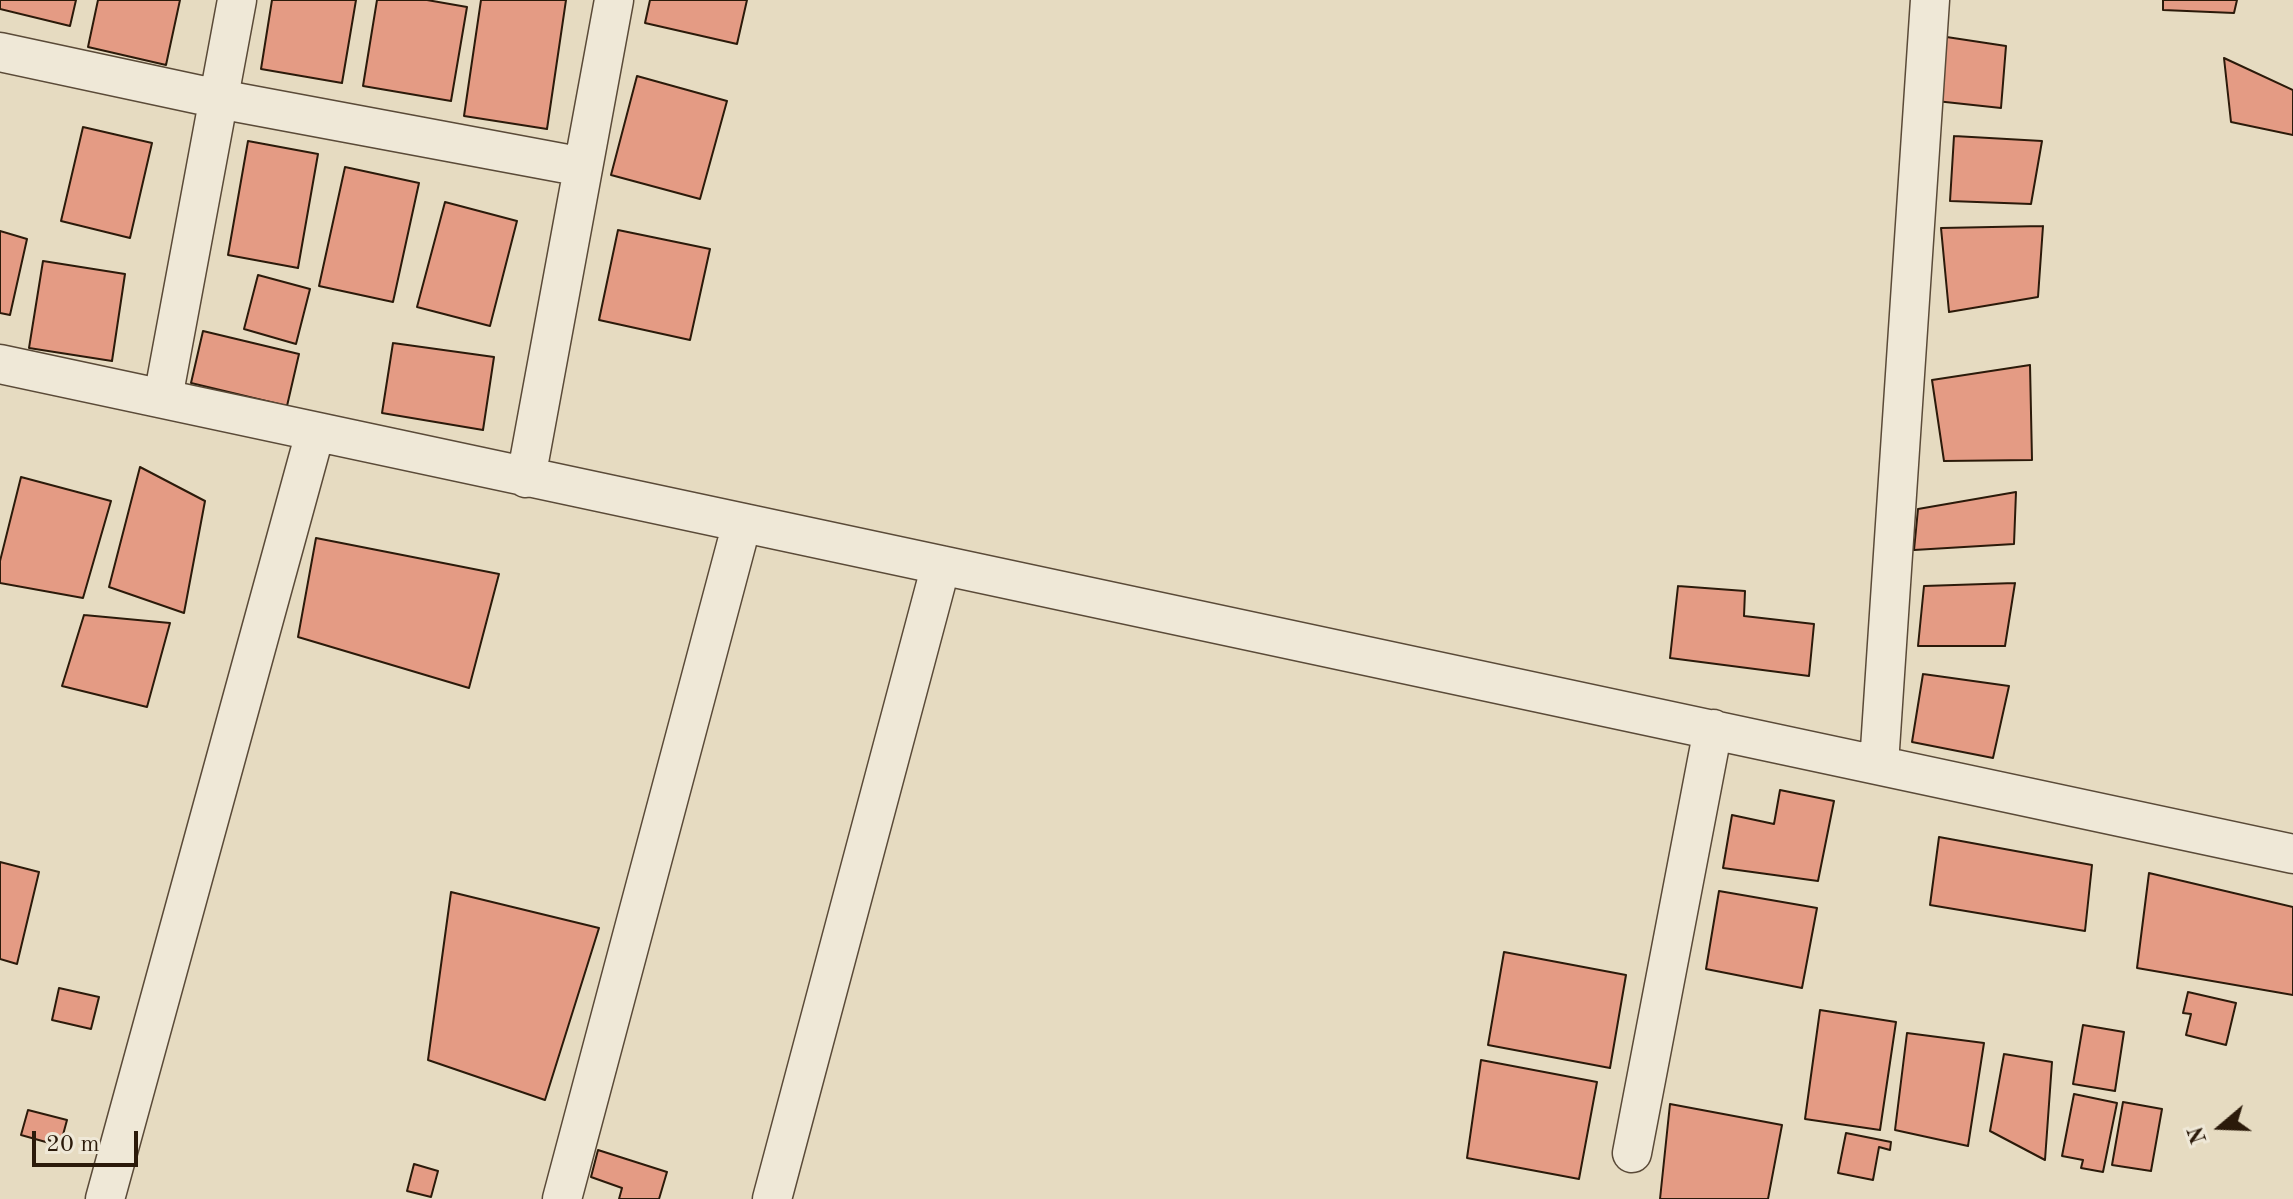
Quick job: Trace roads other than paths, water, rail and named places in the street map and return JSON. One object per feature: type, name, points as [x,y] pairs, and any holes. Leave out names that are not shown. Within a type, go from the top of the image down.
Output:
[{"type":"street","points":[[163,398],[237,0]]},
{"type":"street","points":[[526,478],[614,0]]},
{"type":"street","points":[[1879,764],[1930,0]]},
{"type":"street","points":[[0,52],[219,99],[583,167]]},
{"type":"street","points":[[0,364],[2293,854]]},
{"type":"street","points":[[105,1199],[315,433]]},
{"type":"street","points":[[562,1199],[742,523]]},
{"type":"street","points":[[772,1199],[941,565]]},
{"type":"street","points":[[1632,1153],[1713,729]]}]
